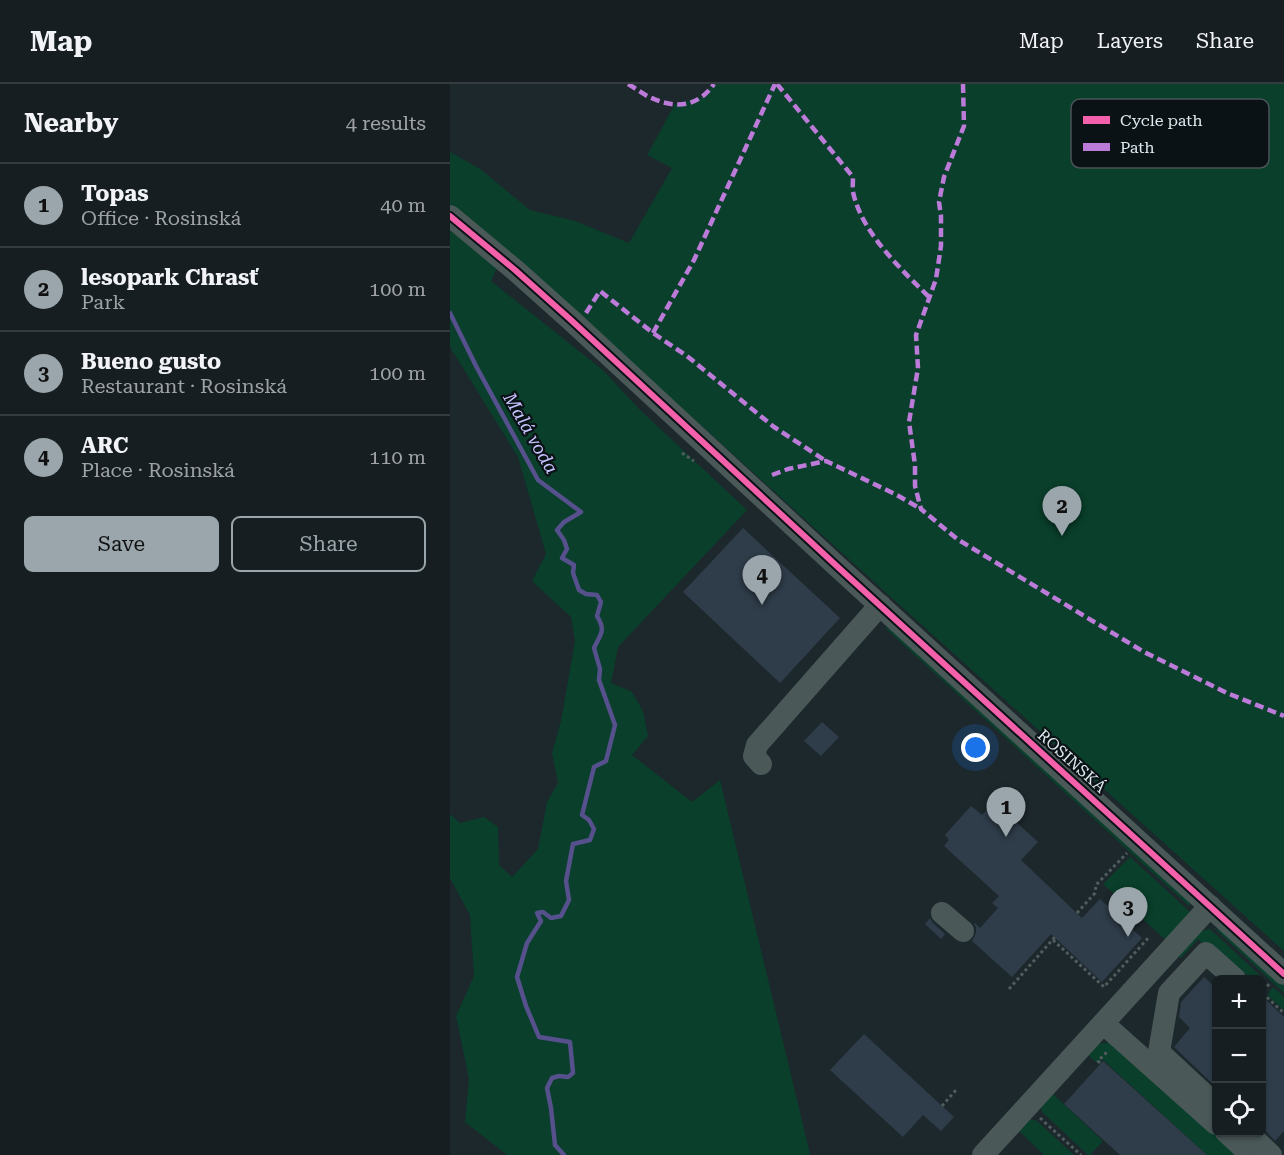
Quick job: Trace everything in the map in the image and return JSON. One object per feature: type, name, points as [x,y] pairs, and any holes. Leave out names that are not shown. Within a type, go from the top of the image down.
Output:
[{"type":"street","name":"ROSINSKÁ","points":[[450,216],[571,320],[1210,906],[1276,980]]},
{"type":"street","points":[[761,764],[754,756],[757,745],[880,605]]},
{"type":"street","points":[[983,1155],[1210,906]]},
{"type":"street","points":[[942,913],[963,932]]},
{"type":"street","points":[[1212,1101],[1159,1052],[1169,993],[1206,953],[1231,975]]},
{"type":"street","points":[[1166,956],[1187,974]]},
{"type":"street","points":[[1104,1024],[1212,1120]]},
{"type":"street","points":[[1231,1137],[1251,1155]]},
{"type":"street","points":[[1253,1137],[1273,1155],[1284,1145]]},
{"type":"path","points":[[1077,913],[1095,893],[1096,885],[1128,852]]},
{"type":"path","points":[[1010,989],[1054,939],[1104,987],[1140,943],[1150,936]]},
{"type":"path","points":[[1276,980],[1262,993],[1284,1013]]},
{"type":"path","points":[[942,1106],[956,1090]]},
{"type":"path","points":[[1027,1107],[1081,1155]]},
{"type":"green space","points":[[712,84],[1284,84],[1284,951],[506,249],[491,281],[604,371],[639,409],[747,510],[618,647],[611,683],[632,692],[643,711],[648,736],[632,755],[692,802],[720,780],[810,1154],[507,1155],[465,1122],[469,1079],[456,1016],[474,976],[470,915],[450,878],[450,814],[460,823],[484,817],[498,827],[499,865],[512,877],[538,849],[547,802],[558,783],[552,753],[561,721],[575,641],[571,617],[532,581],[546,554],[518,457],[450,347],[450,152],[480,169],[530,210],[575,221],[629,243],[672,168],[647,155],[675,104],[705,96]]},
{"type":"green space","points":[[884,627],[894,630],[1189,901],[1190,907]]},
{"type":"green space","points":[[1130,857],[1189,911],[1190,915],[1166,940],[1103,884]]},
{"type":"green space","points":[[1214,928],[1226,933],[1284,986],[1284,993]]},
{"type":"green space","points":[[1210,929],[1260,975],[1247,975],[1238,967],[1226,964],[1198,939],[1181,958],[1178,957],[1196,936]]},
{"type":"green space","points":[[1272,988],[1284,997],[1284,1010],[1268,996]]},
{"type":"green space","points":[[1110,1042],[1212,1131],[1212,1137],[1219,1137],[1240,1155],[1207,1155],[1102,1059],[1097,1063],[1087,1054],[1099,1044]]},
{"type":"green space","points":[[1051,1092],[1103,1141],[1090,1155],[1042,1112],[1041,1106]]},
{"type":"green space","points":[[1029,1119],[1037,1121],[1074,1155],[1044,1155],[1017,1129]]},
{"type":"building","points":[[743,528],[840,618],[780,683],[683,592]]},
{"type":"building","points":[[822,722],[839,737],[821,756],[804,741]]},
{"type":"building","points":[[994,802],[1038,842],[1021,860],[1082,918],[1100,899],[1142,938],[1102,982],[1051,934],[1012,977],[972,941],[976,933],[974,924],[980,928],[998,908],[992,903],[999,896],[944,846],[949,840],[945,835],[971,806],[982,815]]},
{"type":"building","points":[[930,918],[945,934],[941,939],[925,924]]},
{"type":"building","points":[[1204,977],[1212,984],[1212,1083],[1174,1047],[1190,1028],[1179,1017],[1181,1002]]},
{"type":"building","points":[[1266,1000],[1284,1017],[1284,1131],[1275,1141],[1266,1131]]},
{"type":"building","points":[[864,1034],[954,1117],[941,1131],[923,1115],[903,1137],[830,1070]]},
{"type":"building","points":[[1103,1061],[1207,1155],[1120,1155],[1064,1104]]},
{"type":"waterway","name":"Malá voda","points":[[450,313],[538,480],[581,512],[564,522],[557,530],[567,549],[562,558],[574,565],[573,573],[579,590],[586,594],[597,595],[601,602],[597,616],[602,632],[594,648],[600,669],[599,680],[615,725],[606,761],[594,767],[582,815],[589,820],[594,829],[590,840],[573,844],[566,881],[569,900],[561,916],[551,918],[543,912],[537,913],[541,921],[527,943],[517,977],[539,1037],[570,1042],[573,1073],[568,1077],[552,1078],[547,1088],[555,1145],[564,1155]]},
{"type":"marked path","points":[[628,84],[651,98],[671,104],[687,104],[694,101],[702,97],[714,84]]},
{"type":"marked path","points":[[653,333],[694,260],[775,84]]},
{"type":"marked path","points":[[777,84],[853,177],[853,194],[875,238],[896,264],[930,298]]},
{"type":"marked path","points":[[963,84],[964,126],[944,177],[939,202],[941,246],[936,279],[916,335],[918,368],[909,422],[915,465],[915,486],[921,509],[957,539],[1144,652],[1227,693],[1284,716]]},
{"type":"marked path","points":[[586,313],[600,291],[653,333],[687,356],[774,427],[826,461]]},
{"type":"marked path","points":[[772,475],[826,461],[921,509]]},
{"type":"cycle path","points":[[450,216],[571,320],[1284,974]]},
{"type":"place","name":"lesopark Chrasť","points":[[1062,536]]},
{"type":"place","name":"ARC","points":[[762,605]]},
{"type":"place","name":"Topas","points":[[1006,837]]},
{"type":"place","name":"Bueno gusto","points":[[1128,937]]}]
